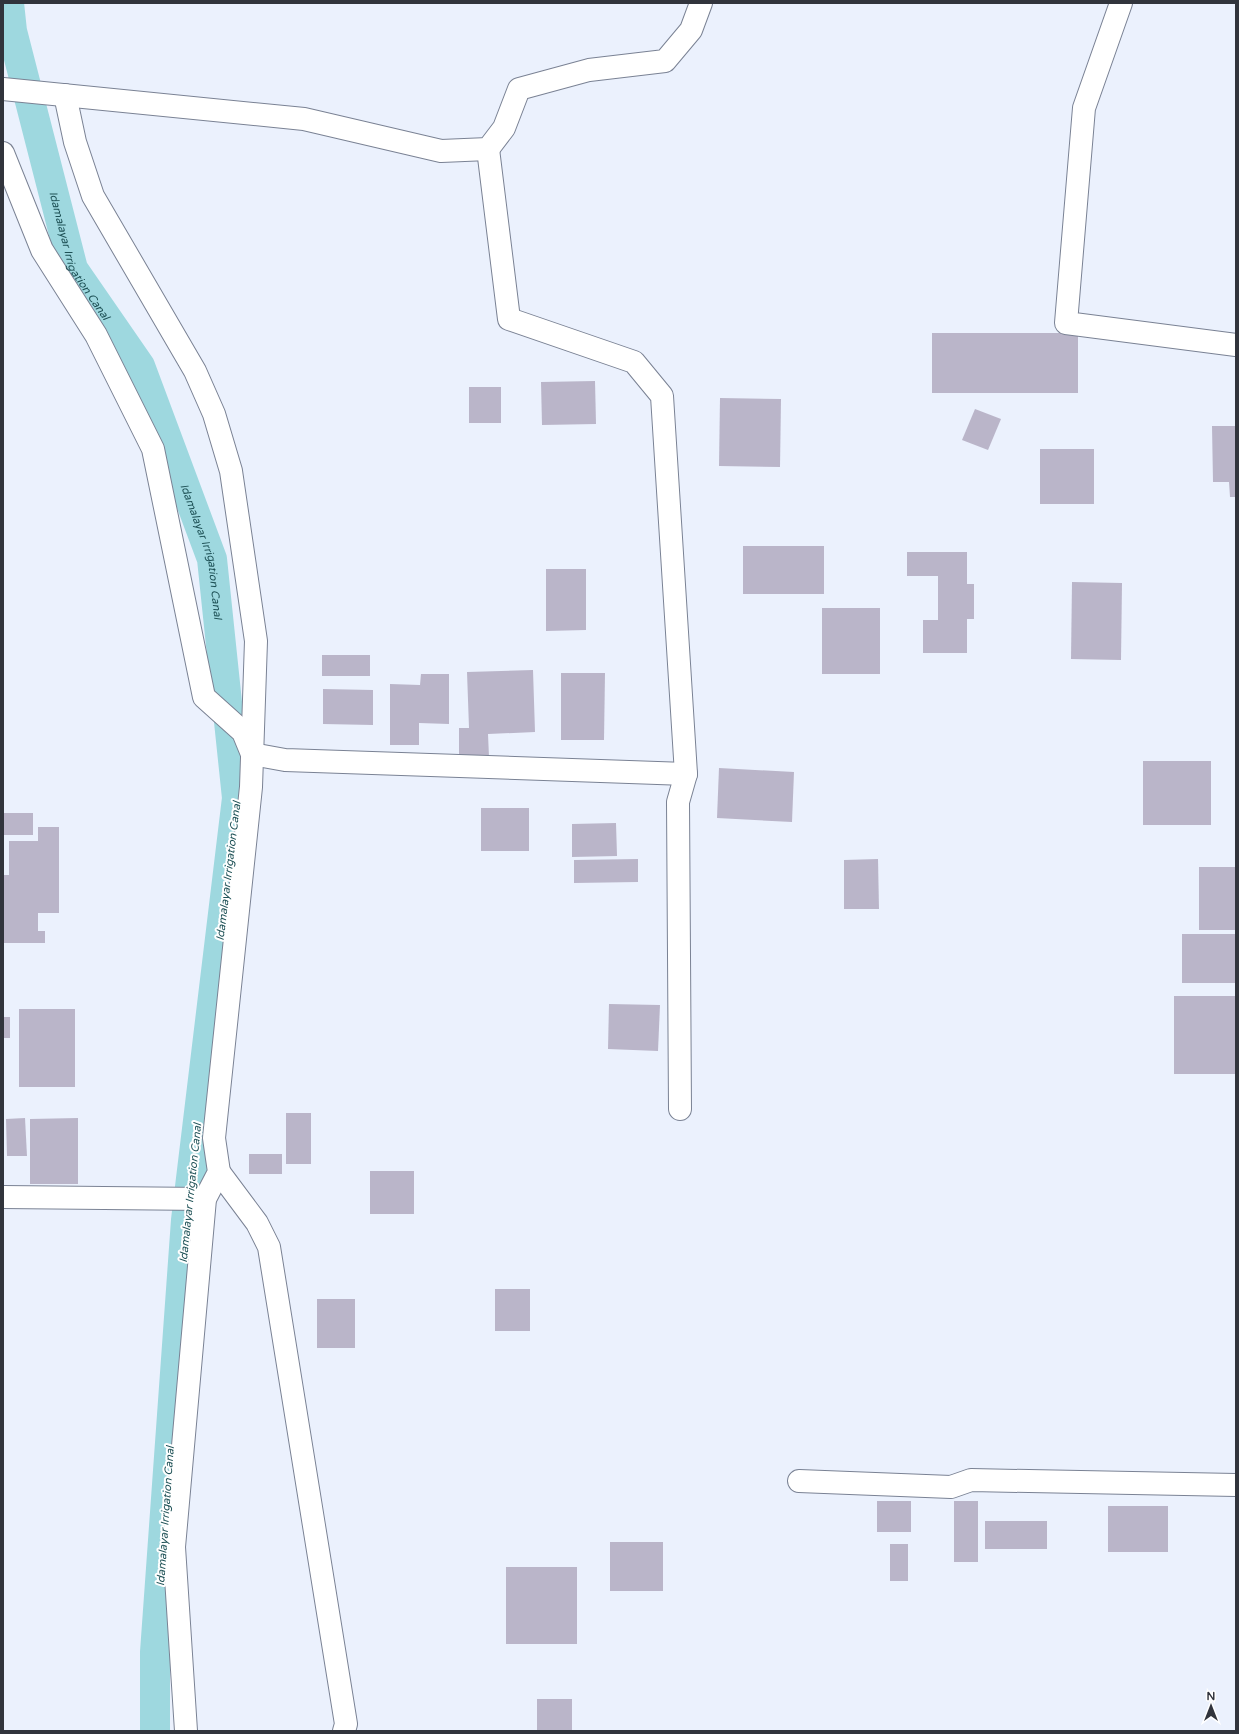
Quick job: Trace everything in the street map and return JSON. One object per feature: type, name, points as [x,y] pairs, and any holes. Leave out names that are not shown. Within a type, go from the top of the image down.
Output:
[{"type":"street","points":[[680,1109],[678,802],[686,774],[662,396],[634,362],[509,319],[488,149],[504,128],[519,89],[589,70],[665,61],[691,30],[701,3]]},
{"type":"street","points":[[1121,3],[1084,108],[1066,323],[1236,344]]},
{"type":"street","points":[[3,89],[304,119],[441,151],[488,149]]},
{"type":"street","points":[[61,94],[93,196],[195,371],[214,414],[231,471],[256,641],[251,787],[214,1138],[219,1172],[257,1223],[269,1247],[346,1724],[344,1731]]},
{"type":"street","points":[[3,153],[42,250],[96,335],[153,449],[204,697],[243,732],[252,754]]},
{"type":"street","points":[[252,754],[285,760],[686,774]]},
{"type":"street","points":[[186,1731],[174,1547],[206,1199],[219,1172]]},
{"type":"street","points":[[3,1197],[206,1199]]},
{"type":"street","points":[[799,1481],[951,1487],[971,1480],[1236,1485]]},
{"type":"building","points":[[932,333],[1078,333],[1078,393],[932,393]]},
{"type":"building","points":[[595,381],[596,424],[542,425],[541,382]]},
{"type":"building","points":[[469,387],[501,387],[501,423],[469,423]]},
{"type":"building","points":[[720,398],[781,399],[780,467],[719,466]]},
{"type":"building","points":[[975,409],[1001,419],[988,450],[962,440]]},
{"type":"building","points":[[1212,426],[1236,426],[1236,497],[1230,497],[1229,482],[1213,482]]},
{"type":"building","points":[[1040,449],[1094,449],[1094,504],[1040,504]]},
{"type":"building","points":[[743,546],[824,546],[824,594],[743,594]]},
{"type":"building","points":[[907,552],[967,552],[967,584],[974,584],[974,619],[967,619],[967,653],[923,653],[923,620],[938,620],[938,576],[907,576]]},
{"type":"building","points":[[546,569],[586,569],[586,630],[546,631]]},
{"type":"building","points":[[1072,582],[1122,583],[1121,660],[1071,659]]},
{"type":"building","points":[[822,608],[880,608],[880,674],[822,674]]},
{"type":"building","points":[[322,655],[370,655],[370,676],[322,676]]},
{"type":"building","points":[[533,670],[535,732],[488,734],[489,757],[459,758],[459,728],[469,728],[467,672]]},
{"type":"building","points":[[561,673],[605,673],[604,740],[561,740]]},
{"type":"building","points":[[421,674],[449,674],[449,724],[419,723],[419,745],[390,745],[390,684],[420,685]]},
{"type":"building","points":[[323,689],[373,690],[373,725],[323,724]]},
{"type":"building","points":[[1143,761],[1211,761],[1211,825],[1143,825]]},
{"type":"building","points":[[719,768],[794,772],[792,822],[717,818]]},
{"type":"building","points":[[481,808],[529,808],[529,851],[481,851]]},
{"type":"building","points":[[3,813],[33,813],[33,835],[3,835]]},
{"type":"building","points":[[616,823],[617,856],[572,857],[572,824]]},
{"type":"building","points":[[38,827],[59,827],[59,913],[38,913],[38,931],[45,931],[45,943],[3,943],[3,875],[9,875],[9,841],[38,841]]},
{"type":"building","points":[[638,859],[638,882],[574,883],[574,860]]},
{"type":"building","points":[[878,859],[879,909],[844,909],[844,860]]},
{"type":"building","points":[[1199,867],[1236,867],[1236,930],[1199,930]]},
{"type":"building","points":[[1182,934],[1236,934],[1236,983],[1182,983]]},
{"type":"building","points":[[1174,996],[1236,996],[1236,1074],[1174,1074]]},
{"type":"building","points":[[609,1004],[660,1005],[658,1051],[608,1049]]},
{"type":"building","points":[[19,1009],[75,1009],[75,1087],[19,1087]]},
{"type":"building","points":[[3,1017],[10,1017],[10,1038],[3,1038]]},
{"type":"building","points":[[286,1113],[311,1113],[311,1164],[286,1164]]},
{"type":"building","points":[[25,1118],[27,1156],[7,1156],[6,1119]]},
{"type":"building","points":[[78,1118],[78,1184],[30,1184],[30,1119]]},
{"type":"building","points":[[249,1154],[282,1154],[282,1174],[249,1174]]},
{"type":"building","points":[[370,1171],[414,1171],[414,1214],[370,1214]]},
{"type":"building","points":[[495,1289],[530,1289],[530,1331],[495,1331]]},
{"type":"building","points":[[317,1299],[355,1299],[355,1348],[317,1348]]},
{"type":"building","points":[[877,1501],[911,1501],[911,1532],[877,1532]]},
{"type":"building","points":[[954,1501],[978,1501],[978,1562],[954,1562]]},
{"type":"building","points":[[1108,1506],[1168,1506],[1168,1552],[1108,1552]]},
{"type":"building","points":[[985,1521],[1047,1521],[1047,1549],[985,1549]]},
{"type":"building","points":[[610,1542],[663,1542],[663,1591],[610,1591]]},
{"type":"building","points":[[890,1544],[908,1544],[908,1581],[890,1581]]},
{"type":"building","points":[[506,1567],[577,1567],[577,1644],[506,1644]]},
{"type":"building","points":[[537,1699],[572,1699],[572,1731],[537,1731]]},
{"type":"waterway","name":"Idamalayar Irrigation Canal","points":[[9,3],[12,31],[73,269],[140,366],[212,559],[237,798],[186,1220],[155,1652],[155,1731]]}]
